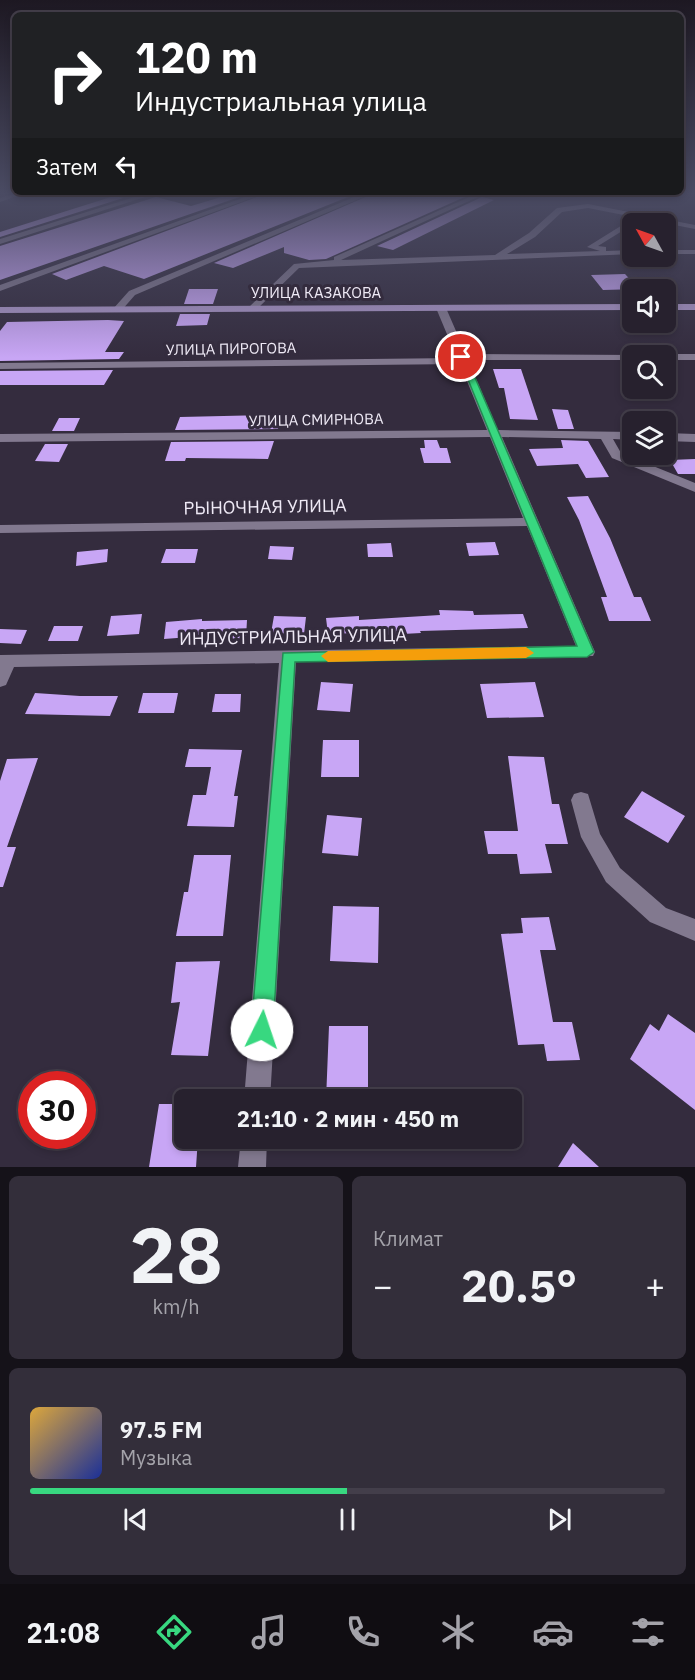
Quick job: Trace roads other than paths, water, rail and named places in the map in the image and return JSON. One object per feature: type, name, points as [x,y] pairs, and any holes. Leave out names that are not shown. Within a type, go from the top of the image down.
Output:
[{"type":"main road","name":"УЛИЦА КАЗАКОВА","points":[[0,310],[622,307]]},
{"type":"main road","points":[[676,307],[695,307]]},
{"type":"street","points":[[0,288],[107,249]]},
{"type":"street","points":[[118,309],[132,293],[236,249]]},
{"type":"street","points":[[329,263],[359,249]]},
{"type":"street","points":[[496,258],[509,249]]},
{"type":"street","points":[[603,249],[615,252]]},
{"type":"street","points":[[253,308],[297,266],[622,252]]},
{"type":"street","points":[[676,252],[695,252]]},
{"type":"street","points":[[441,308],[531,522]]},
{"type":"street","name":"УЛИЦА ПИРОГОВА","points":[[0,366],[622,357]]},
{"type":"street","points":[[676,357],[695,357]]},
{"type":"street","name":"УЛИЦА СМИРНОВА","points":[[0,438],[493,433],[622,436]]},
{"type":"street","points":[[605,436],[616,455],[695,488]]},
{"type":"street","points":[[676,437],[695,438]]},
{"type":"street","points":[[675,480],[695,481]]},
{"type":"street","name":"РЫНОЧНАЯ УЛИЦА","points":[[0,529],[531,522]]},
{"type":"street","name":"ИНДУСТРИАЛЬНАЯ УЛИЦА","points":[[4,661],[587,652],[531,522]]},
{"type":"street","points":[[258,1089],[288,657]]},
{"type":"street","points":[[0,681],[4,661]]},
{"type":"street","points":[[581,800],[591,837],[613,875],[658,915],[695,930]]},
{"type":"street","points":[[252,1167],[253,1149]]}]
